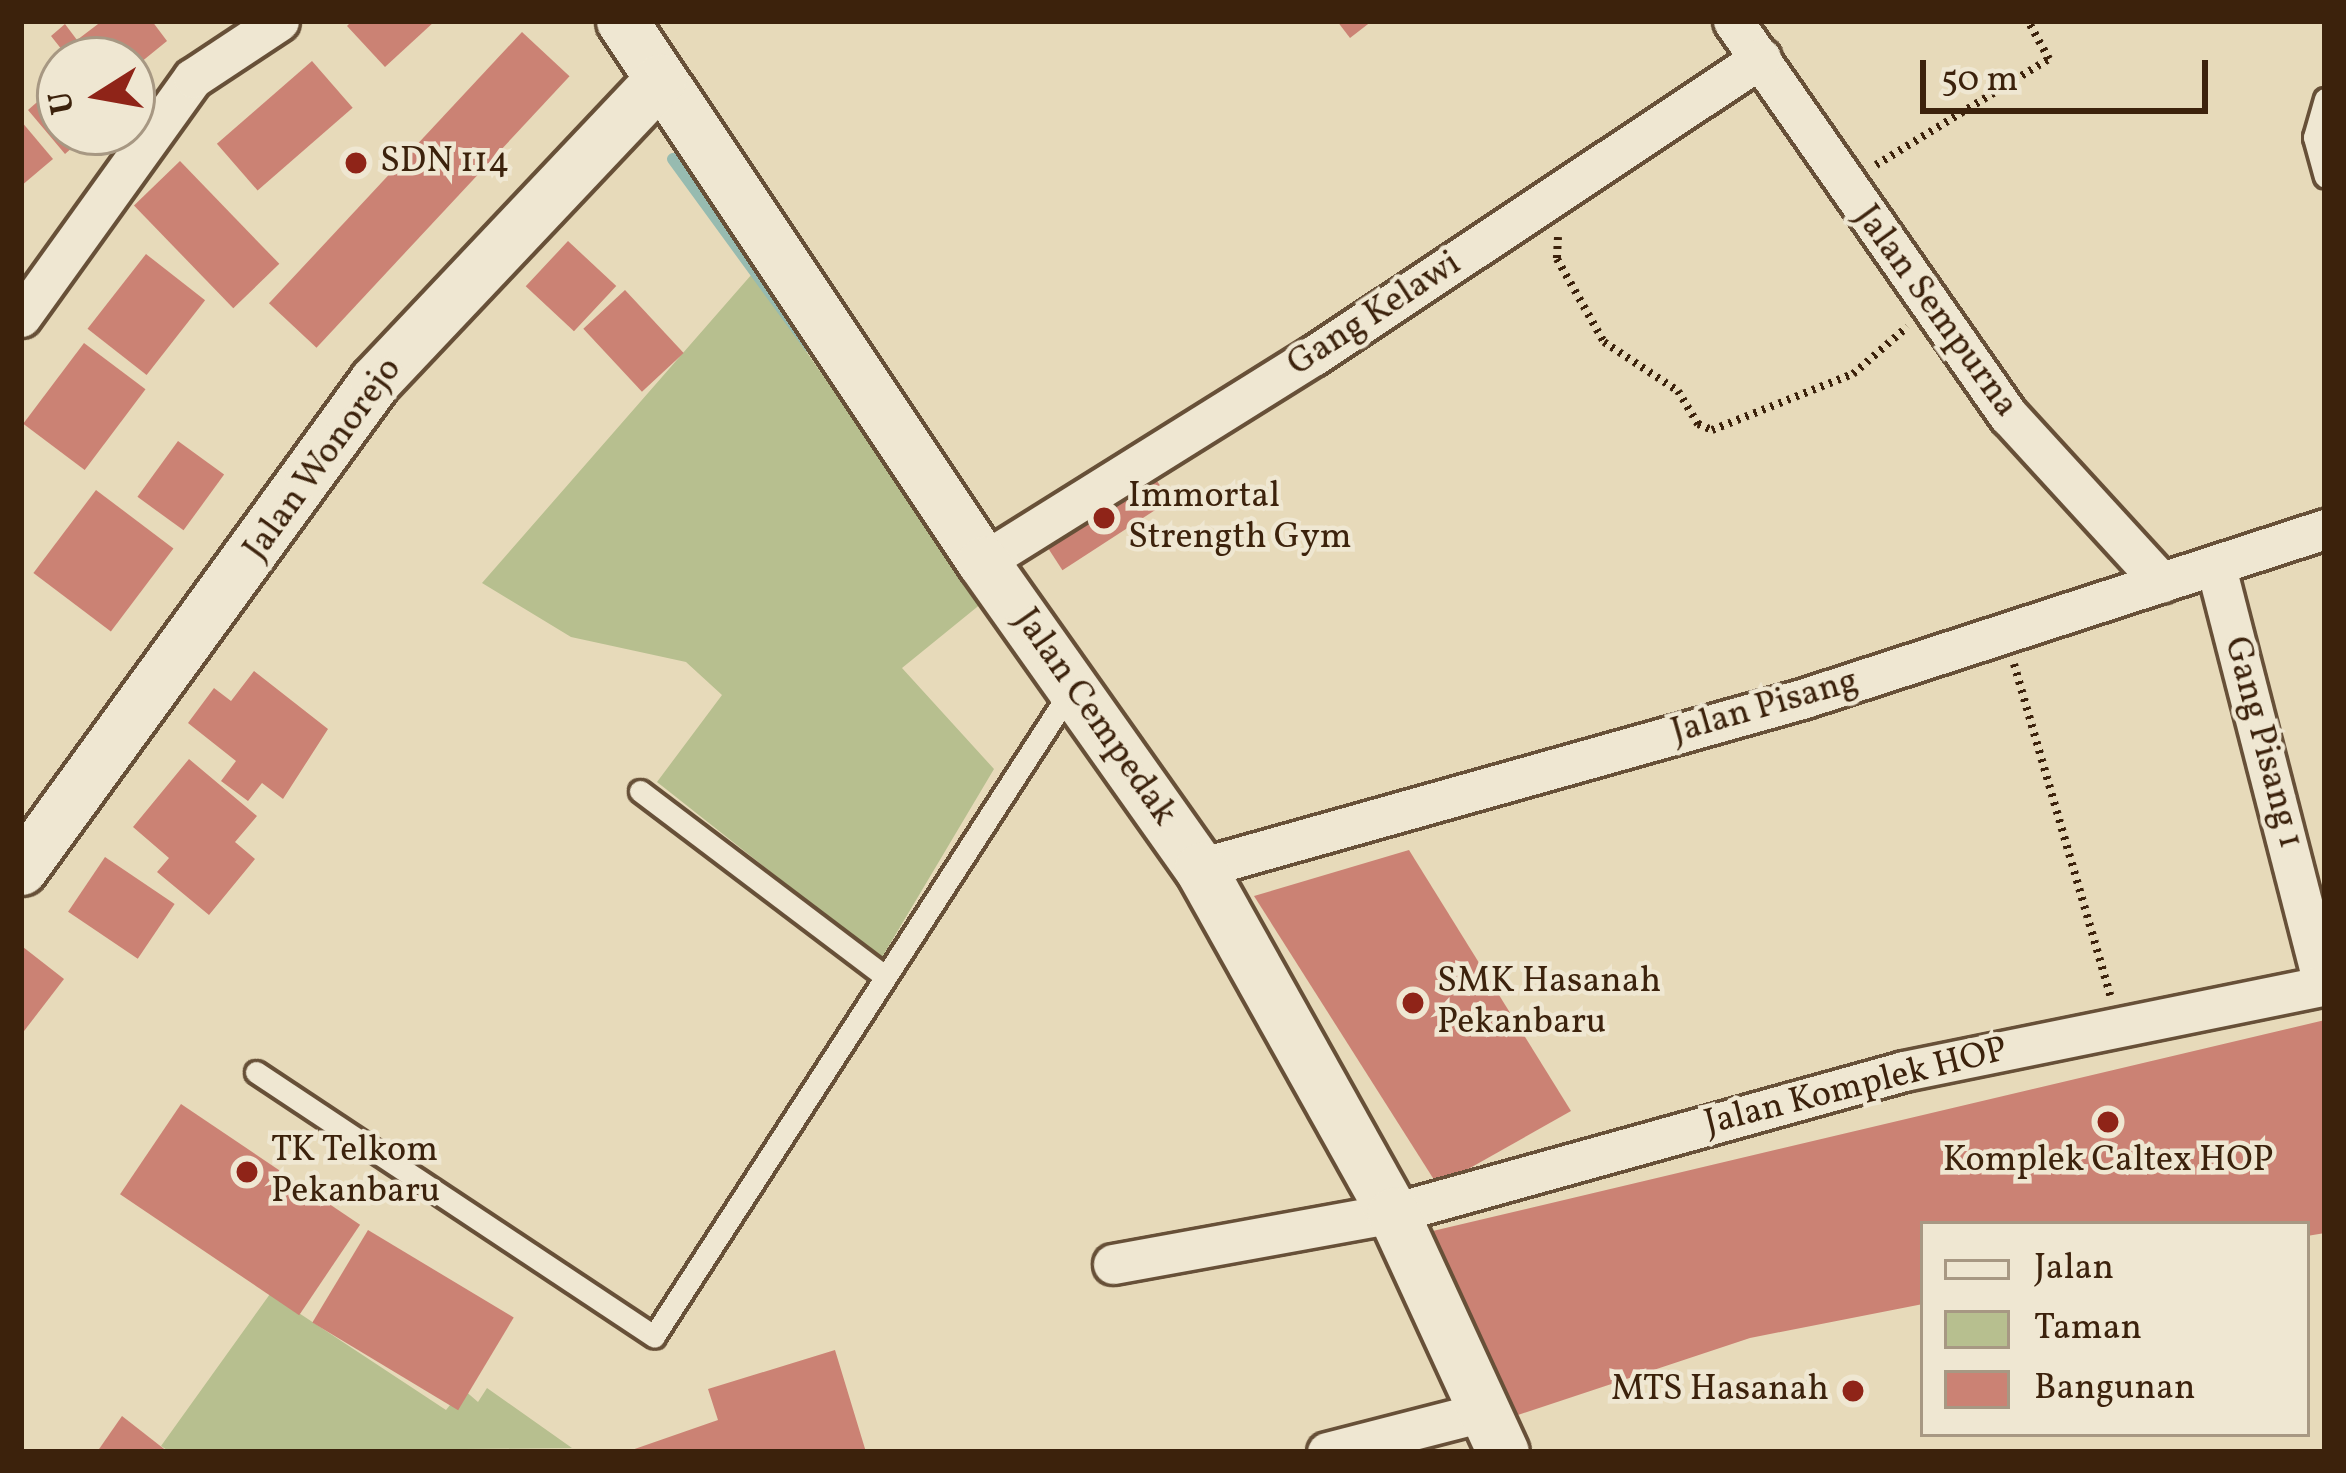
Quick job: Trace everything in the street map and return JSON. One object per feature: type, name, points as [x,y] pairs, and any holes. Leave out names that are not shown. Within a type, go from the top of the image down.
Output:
[{"type":"street","points":[[21,317],[193,78],[279,21]]},
{"type":"street","name":"Jalan Cempedak","points":[[622,21],[983,562],[1200,868],[1393,1213],[1495,1431]]},
{"type":"street","name":"Jalan Sempurna","points":[[1733,21],[2008,416],[2162,583]]},
{"type":"street","name":"Gang Kelawi","points":[[983,562],[1554,199],[1761,58]]},
{"type":"street","name":"Jalan Wonorejo","points":[[21,869],[375,381],[661,80]]},
{"type":"street","name":"Jalan Pisang","points":[[1200,868],[1805,698],[2162,583],[2217,571],[2325,529]]},
{"type":"street","name":"Gang Pisang 1","points":[[2217,571],[2324,985]]},
{"type":"street","name":"Jalan Komplek HOP","points":[[1113,1264],[1393,1213],[1904,1071],[2324,985]]},
{"type":"street","points":[[1328,1452],[1495,1431]]},
{"type":"lane","points":[[2325,99],[2314,137],[2325,177]]},
{"type":"lane","points":[[256,1072],[654,1336],[1074,687]]},
{"type":"lane","points":[[640,791],[883,976]]},
{"type":"path","points":[[1844,184],[2049,59],[2028,21]]},
{"type":"path","points":[[1554,199],[1557,259],[1604,342],[1678,391],[1698,424],[1712,430],[1853,374],[1930,306]]},
{"type":"path","points":[[2005,634],[2119,1027]]},
{"type":"green space","points":[[752,274],[982,603],[902,668],[994,769],[881,959],[657,782],[722,695],[686,662],[571,637],[482,583]]},
{"type":"green space","points":[[270,1294],[446,1410],[463,1389],[478,1402],[487,1388],[572,1448],[170,1452],[161,1446]]},
{"type":"building","points":[[102,21],[152,21],[167,41],[156,50],[156,36],[82,36]]},
{"type":"building","points":[[352,21],[435,21],[385,67],[347,26]]},
{"type":"building","points":[[1337,21],[1372,21],[1350,38]]},
{"type":"building","points":[[65,24],[74,36],[51,36]]},
{"type":"building","points":[[522,32],[570,76],[317,348],[269,303]]},
{"type":"building","points":[[312,61],[353,108],[258,190],[217,144]]},
{"type":"building","points":[[21,121],[36,139],[36,156],[53,159],[21,186]]},
{"type":"building","points":[[180,161],[279,264],[233,308],[134,205]]},
{"type":"building","points":[[568,241],[616,286],[574,331],[526,286]]},
{"type":"building","points":[[146,254],[205,300],[147,375],[88,329]]},
{"type":"building","points":[[625,290],[684,353],[642,392],[583,329]]},
{"type":"building","points":[[84,343],[145,389],[85,470],[23,424]]},
{"type":"building","points":[[178,441],[224,475],[184,530],[137,497]]},
{"type":"building","name":"Immortal Strength Gym","points":[[1148,467],[1170,501],[1062,570],[1041,537]]},
{"type":"building","points":[[96,490],[173,548],[111,631],[33,573]]},
{"type":"building","points":[[254,671],[328,729],[283,799],[262,783],[248,801],[221,781],[236,761],[188,723],[214,688],[231,701]]},
{"type":"building","points":[[189,759],[257,816],[235,842],[255,859],[209,915],[157,872],[169,858],[133,827]]},
{"type":"building","name":"SMK Hasanah Pekanbaru","points":[[1409,850],[1571,1111],[1438,1186],[1254,896]]},
{"type":"building","points":[[105,857],[175,904],[138,959],[68,912]]},
{"type":"building","points":[[21,949],[64,979],[21,1035]]},
{"type":"building","name":"Komplek Caltex HOP","points":[[2325,1020],[2325,1233],[2310,1236],[2310,1221],[1920,1221],[1920,1305],[1750,1338],[1509,1418],[1420,1234]]},
{"type":"building","points":[[181,1104],[360,1225],[299,1315],[120,1194]]},
{"type":"building","points":[[368,1230],[514,1318],[458,1410],[312,1323]]},
{"type":"building","points":[[835,1350],[866,1452],[626,1452],[718,1420],[708,1389]]},
{"type":"building","points":[[122,1416],[168,1452],[97,1452]]},
{"type":"waterway","points":[[673,159],[810,347]]},
{"type":"place","name":"SDN 114","points":[[356,163]]},
{"type":"place","name":"Immortal Strength Gym","points":[[1104,518]]},
{"type":"place","name":"SMK Hasanah Pekanbaru","points":[[1413,1003]]},
{"type":"place","name":"Komplek Caltex HOP","points":[[2108,1122]]},
{"type":"place","name":"TK Telkom Pekanbaru","points":[[247,1172]]},
{"type":"place","name":"MTS Hasanah","points":[[1853,1391]]}]
